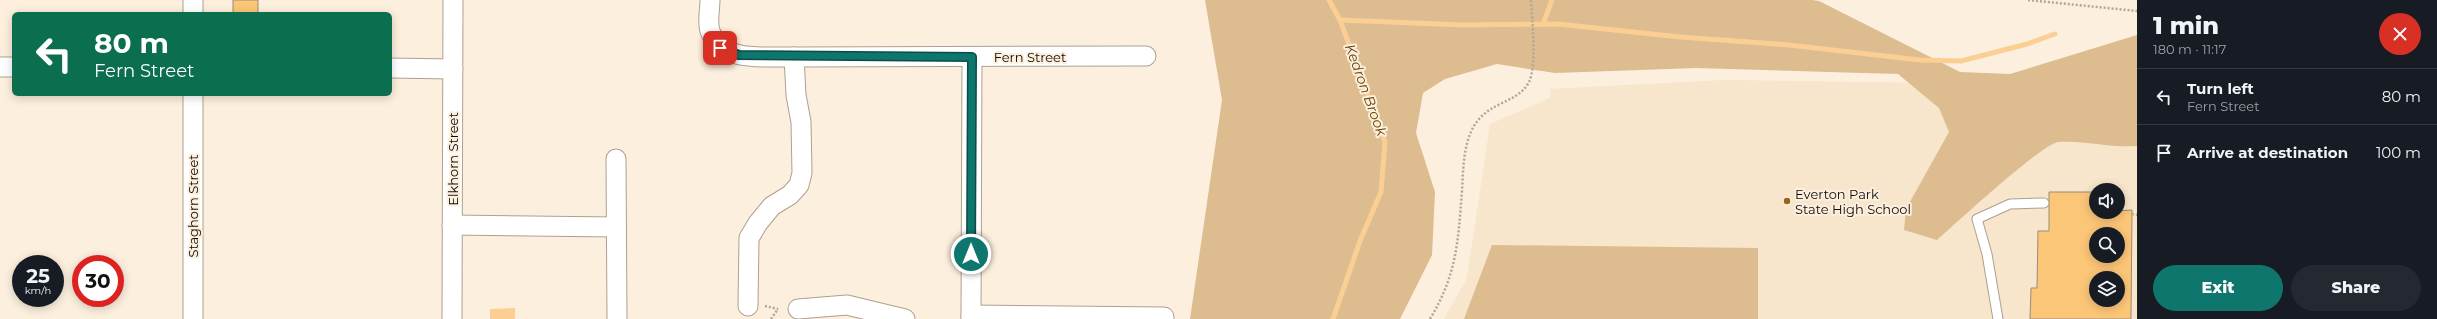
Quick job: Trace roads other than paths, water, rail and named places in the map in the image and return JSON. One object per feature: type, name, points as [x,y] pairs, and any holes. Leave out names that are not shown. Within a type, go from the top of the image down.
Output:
[{"type":"street","points":[[193,0],[193,12]]},
{"type":"street","name":"Elkhorn Street","points":[[452,319],[453,0]]},
{"type":"street","name":"Fern Street","points":[[710,0],[710,30],[720,48],[739,55],[794,57],[1146,56]]},
{"type":"street","points":[[748,306],[749,238],[758,223],[772,206],[790,196],[799,185],[802,174],[802,122],[796,95],[794,57]]},
{"type":"street","points":[[972,57],[971,317],[1164,317]]},
{"type":"street","points":[[0,67],[12,67]]},
{"type":"street","points":[[392,68],[453,68]]},
{"type":"street","name":"Staghorn Street","points":[[193,96],[193,319]]},
{"type":"street","points":[[616,159],[617,319]]},
{"type":"street","points":[[452,225],[616,227]]},
{"type":"street","points":[[798,309],[847,305],[905,319]]},
{"type":"lane","points":[[1998,319],[1987,254],[1977,219],[2010,204],[2044,203]]},
{"type":"waterway","name":"Kedron Brook","points":[[1329,0],[1340,20],[1385,142],[1381,192],[1360,241],[1333,319]]},
{"type":"waterway","points":[[1543,24],[1552,0]]},
{"type":"waterway","points":[[1340,20],[1463,25],[1558,24],[1680,37],[1789,45],[1920,60],[1961,61],[2027,44],[2055,34]]},
{"type":"place","name":"Everton Park State High School","points":[[1787,201]]}]
